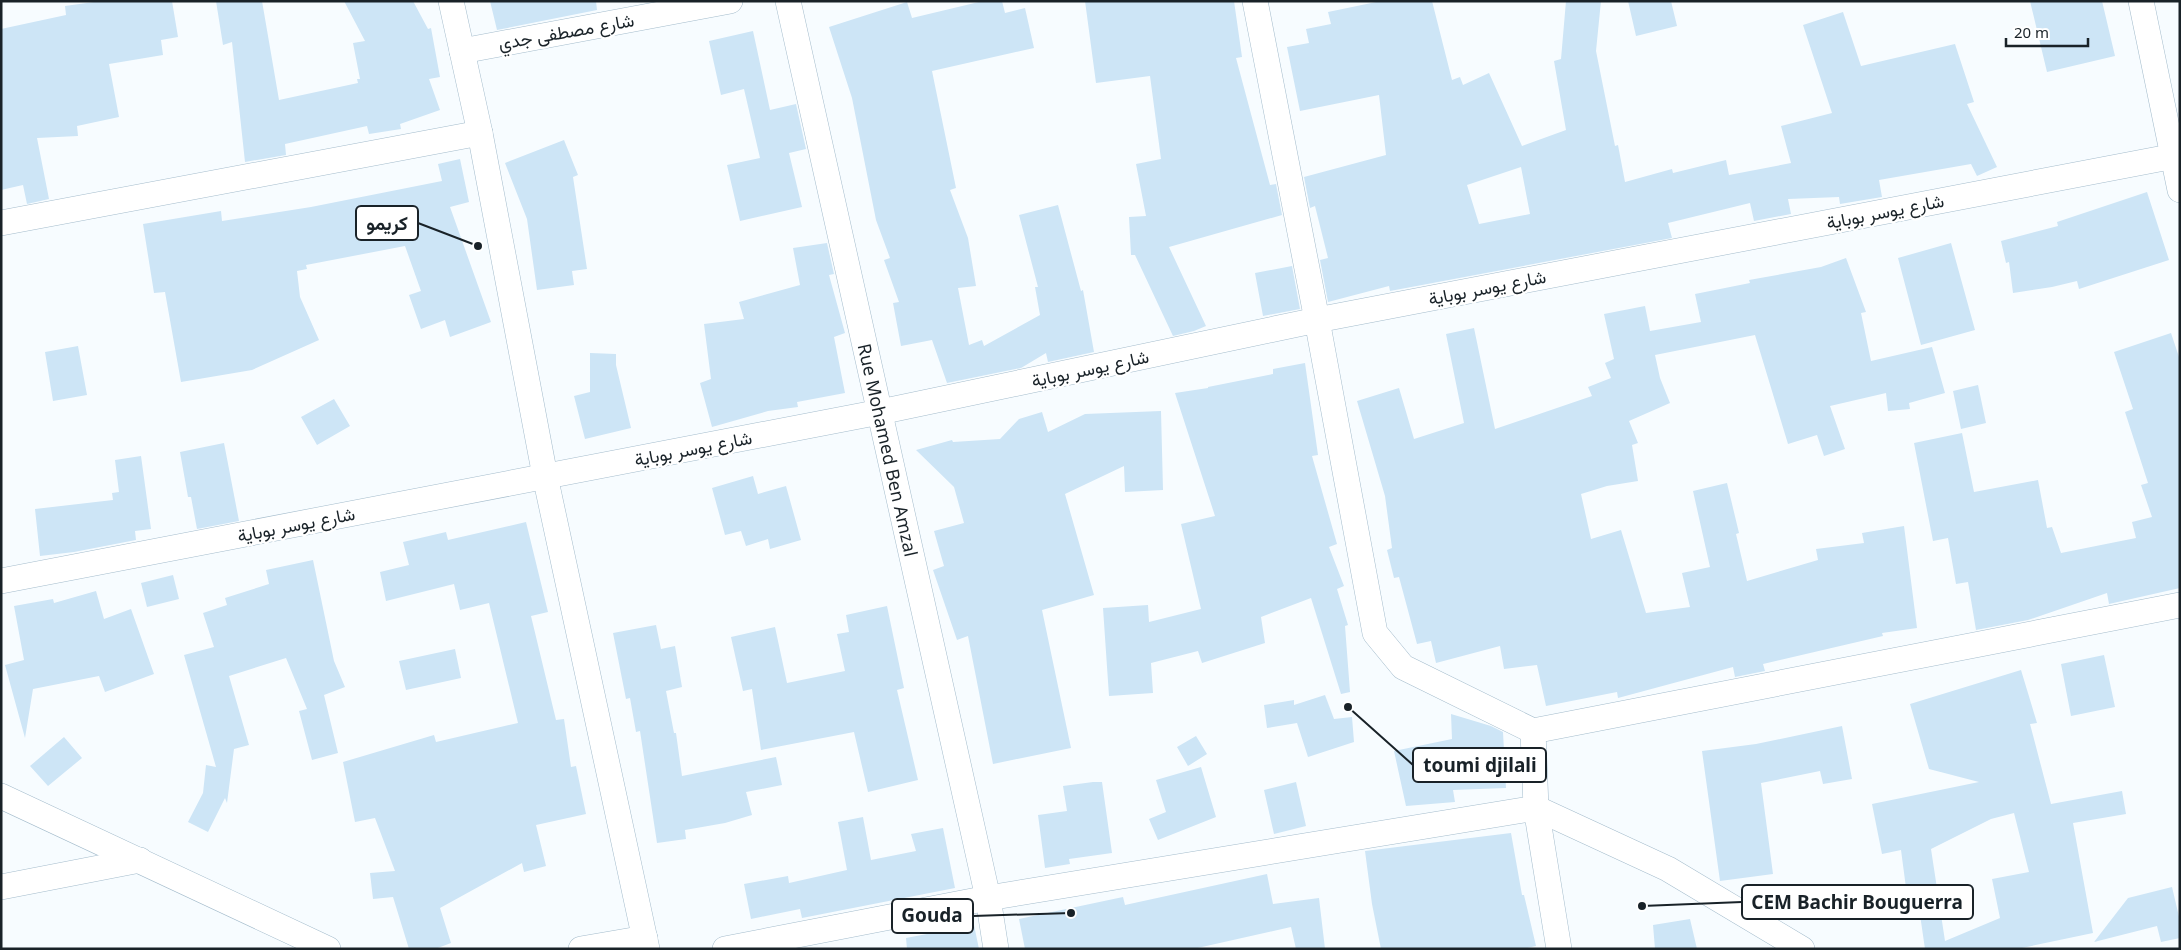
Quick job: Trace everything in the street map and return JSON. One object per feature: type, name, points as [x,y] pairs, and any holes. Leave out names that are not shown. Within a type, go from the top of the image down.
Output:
[{"type":"street","points":[[452,1],[480,133],[545,476],[646,943],[581,949]]},
{"type":"street","name":"شارع مصطفى جدي","points":[[462,51],[730,1]]},
{"type":"street","name":"Rue Mohamed Ben Amzal","points":[[788,1],[988,898],[996,949]]},
{"type":"street","points":[[1255,1],[1318,320],[1375,633],[1404,667],[1533,731],[2180,605]]},
{"type":"street","points":[[2141,1],[2177,155],[2180,190]]},
{"type":"street","points":[[1,223],[480,133]]},
{"type":"street","name":"شارع يوسر بوباية","points":[[1,581],[880,412],[1318,320],[2177,155]]},
{"type":"street","points":[[1533,731],[1536,808],[1559,949]]},
{"type":"street","points":[[1,796],[328,949]]},
{"type":"street","points":[[725,949],[988,898],[1536,808],[1668,869],[1802,949]]},
{"type":"street","points":[[1,888],[140,860]]},
{"type":"building","points":[[101,1],[172,1],[178,37],[161,40],[163,55],[109,64],[119,117],[77,126],[78,136],[37,138],[49,199],[27,204],[23,185],[1,190],[1,29],[66,15],[65,6]]},
{"type":"building","points":[[216,1],[262,1],[279,100],[358,83],[357,79],[360,79],[353,43],[365,41],[344,1],[413,1],[428,29],[431,28],[440,77],[429,79],[440,110],[400,124],[401,129],[369,134],[367,126],[285,144],[286,155],[245,162],[232,42],[223,45]]},
{"type":"building","points":[[490,1],[596,1],[597,10],[497,30]]},
{"type":"building","points":[[983,1],[1002,1],[1005,13],[1025,8],[1034,48],[932,71],[956,188],[950,190],[968,238],[976,286],[958,288],[969,345],[982,340],[984,346],[1040,315],[1035,287],[1038,287],[1019,215],[1058,205],[1081,291],[1083,290],[1094,352],[1048,362],[1046,353],[1021,368],[947,383],[932,340],[901,346],[893,303],[899,302],[884,260],[890,258],[876,220],[852,98],[829,27],[907,2],[912,18]]},
{"type":"building","points":[[1085,1],[1234,1],[1242,57],[1236,58],[1270,185],[1276,184],[1282,215],[1169,247],[1206,326],[1194,331],[1173,336],[1135,255],[1131,255],[1129,217],[1146,216],[1136,164],[1161,159],[1150,76],[1096,83]]},
{"type":"building","points":[[1381,1],[1432,1],[1452,80],[1460,77],[1463,85],[1489,73],[1522,146],[1566,130],[1554,61],[1561,59],[1566,1],[1601,1],[1596,51],[1615,146],[1618,145],[1625,182],[1672,169],[1673,173],[1726,160],[1729,175],[1791,163],[1781,126],[1832,113],[1803,25],[1843,12],[1861,66],[1955,44],[1974,102],[1967,104],[1997,167],[1977,176],[1971,164],[1879,180],[1882,197],[1840,204],[1839,197],[1788,199],[1791,214],[1754,221],[1750,203],[1668,223],[1672,238],[1390,291],[1389,286],[1328,302],[1320,260],[1328,258],[1315,206],[1310,208],[1304,177],[1386,155],[1379,95],[1300,111],[1287,47],[1309,43],[1306,29],[1331,24],[1328,12]],"holes":[[[1521,167],[1530,214],[1479,224],[1467,185]]]},
{"type":"building","points":[[1628,1],[1671,1],[1677,26],[1636,36]]},
{"type":"building","points":[[2030,1],[2102,1],[2115,56],[2047,72]]},
{"type":"building","points":[[753,31],[770,110],[796,104],[806,149],[789,153],[802,207],[740,221],[727,165],[760,158],[744,89],[721,95],[709,41]]},
{"type":"building","points":[[564,140],[578,175],[573,177],[587,269],[572,271],[574,285],[537,290],[527,219],[505,163]]},
{"type":"building","points":[[460,159],[469,202],[450,207],[491,322],[450,337],[445,320],[421,329],[409,295],[421,291],[405,246],[306,265],[307,269],[297,271],[300,297],[319,340],[252,370],[181,382],[165,292],[154,293],[143,224],[221,211],[222,221],[311,207],[442,181],[438,164]]},
{"type":"building","points":[[2147,192],[2169,260],[2079,289],[2077,281],[2013,293],[2009,262],[2006,263],[2001,241],[2058,226],[2057,222]]},
{"type":"building","points":[[827,243],[834,274],[829,275],[845,333],[834,337],[845,393],[797,402],[798,407],[768,411],[712,427],[700,383],[711,379],[704,324],[744,319],[739,302],[800,285],[793,248]]},
{"type":"building","points":[[1951,243],[1975,330],[1921,345],[1898,258]]},
{"type":"building","points":[[1846,258],[1866,312],[1861,313],[1871,361],[1932,347],[1945,393],[1909,403],[1910,409],[1888,411],[1886,393],[1830,406],[1845,449],[1824,456],[1817,435],[1788,444],[1755,335],[1655,355],[1660,378],[1670,403],[1629,421],[1638,443],[1632,445],[1638,481],[1607,486],[1581,494],[1591,539],[1621,530],[1646,613],[1690,607],[1682,573],[1710,567],[1693,491],[1727,483],[1739,533],[1736,534],[1747,581],[1818,560],[1816,549],[1864,543],[1862,533],[1904,526],[1917,628],[1882,633],[1883,636],[1763,664],[1765,671],[1735,677],[1733,667],[1618,698],[1617,692],[1546,706],[1537,665],[1504,669],[1500,646],[1436,663],[1431,641],[1417,644],[1399,577],[1394,578],[1387,550],[1392,548],[1385,496],[1357,401],[1399,388],[1414,439],[1464,423],[1446,334],[1474,328],[1495,429],[1592,396],[1588,387],[1611,378],[1605,363],[1614,359],[1604,314],[1645,306],[1650,331],[1701,322],[1695,294],[1750,283],[1749,280],[1821,267]]},
{"type":"building","points":[[1292,266],[1300,309],[1263,316],[1255,273]]},
{"type":"building","points":[[2171,333],[2180,360],[2180,588],[2109,604],[2107,593],[2028,620],[1976,630],[1968,582],[1956,584],[1948,538],[1933,541],[1914,443],[1962,433],[1974,492],[2038,480],[2047,528],[2052,527],[2061,553],[2136,538],[2132,522],[2152,517],[2141,485],[2148,483],[2125,412],[2133,409],[2114,352]]},
{"type":"building","points":[[78,346],[87,395],[53,401],[45,352]]},
{"type":"building","points":[[590,353],[616,354],[616,365],[631,428],[585,439],[574,396],[590,392]]},
{"type":"building","points":[[1305,363],[1318,455],[1312,456],[1337,544],[1329,547],[1344,586],[1337,589],[1348,625],[1345,626],[1350,692],[1341,694],[1311,598],[1261,617],[1265,643],[1202,663],[1198,651],[1151,663],[1153,693],[1109,696],[1103,608],[1148,605],[1149,622],[1201,609],[1181,524],[1215,516],[1175,393],[1273,374],[1273,369]]},
{"type":"building","points":[[1978,385],[1986,423],[1961,429],[1953,391]]},
{"type":"building","points":[[334,399],[350,426],[317,445],[301,417]]},
{"type":"building","points":[[1161,411],[1163,490],[1125,492],[1124,466],[1065,494],[1094,595],[1042,610],[1071,748],[993,764],[968,636],[957,640],[933,570],[944,566],[934,531],[964,523],[954,487],[916,450],[952,440],[953,442],[1000,439],[1019,419],[1042,412],[1048,432],[1085,414]]},
{"type":"building","points":[[224,443],[239,521],[197,529],[191,497],[188,497],[180,452]]},
{"type":"building","points":[[141,456],[151,529],[135,531],[136,540],[74,552],[40,556],[35,509],[113,500],[112,493],[119,492],[115,460]]},
{"type":"building","points":[[753,476],[758,494],[786,486],[801,540],[770,549],[768,539],[746,546],[741,531],[725,535],[712,488]]},
{"type":"building","points":[[526,522],[548,612],[531,616],[556,720],[564,719],[571,767],[576,766],[586,814],[536,825],[546,866],[524,872],[522,863],[440,908],[451,943],[435,949],[409,949],[393,897],[373,899],[370,873],[395,871],[375,818],[355,822],[343,762],[434,735],[436,742],[518,723],[489,603],[460,610],[454,584],[386,601],[380,572],[409,565],[403,542],[446,532],[448,540]]},
{"type":"building","points":[[313,560],[334,661],[345,687],[324,695],[338,753],[312,760],[299,711],[307,709],[286,658],[229,676],[249,745],[234,749],[227,803],[225,798],[208,832],[188,822],[203,793],[206,765],[216,767],[184,655],[214,647],[203,613],[227,605],[225,598],[269,584],[266,570]]},
{"type":"building","points":[[173,575],[179,599],[147,607],[141,583]]},
{"type":"building","points":[[96,591],[104,619],[131,609],[154,674],[105,692],[99,676],[33,689],[25,738],[5,665],[24,660],[14,606],[53,599],[54,603]]},
{"type":"building","points":[[887,606],[904,688],[897,690],[918,780],[868,792],[854,732],[761,750],[752,689],[743,691],[731,637],[775,627],[787,683],[845,671],[837,634],[849,632],[846,615]]},
{"type":"building","points":[[656,625],[661,649],[675,646],[682,687],[666,691],[674,733],[676,733],[682,776],[776,757],[782,785],[746,792],[752,815],[725,823],[685,830],[686,839],[657,843],[640,731],[636,732],[630,698],[626,699],[613,633]]},
{"type":"building","points":[[455,649],[461,678],[406,690],[399,661]]},
{"type":"building","points":[[2104,655],[2115,707],[2071,716],[2061,664]]},
{"type":"building","points":[[2021,670],[2037,723],[2030,724],[2051,804],[2122,791],[2126,814],[2073,823],[2093,933],[2017,949],[1925,949],[1918,901],[1908,903],[1901,850],[1882,854],[1872,804],[1979,782],[1929,769],[1910,704]],"holes":[[[2014,813],[2029,872],[1992,879],[2000,918],[1945,941],[1931,849],[1991,819]]]},
{"type":"building","points":[[1325,695],[1334,719],[1352,717],[1354,742],[1308,757],[1297,723],[1267,728],[1264,705],[1294,700],[1294,705]]},
{"type":"building","points":[[1451,714],[1491,726],[1503,732],[1506,788],[1453,790],[1455,802],[1406,806],[1394,751],[1452,739]]},
{"type":"building","points":[[1842,726],[1852,779],[1823,784],[1820,771],[1761,783],[1773,874],[1720,881],[1702,751],[1756,744]]},
{"type":"building","points":[[1196,736],[1207,754],[1188,766],[1177,747]]},
{"type":"building","points":[[64,737],[82,758],[48,786],[30,766]]},
{"type":"building","points":[[1201,767],[1216,817],[1158,840],[1149,819],[1166,812],[1156,780]]},
{"type":"building","points":[[1102,782],[1112,853],[1069,859],[1070,864],[1045,868],[1038,815],[1067,811],[1063,786]]},
{"type":"building","points":[[1296,782],[1306,826],[1274,834],[1264,790]]},
{"type":"building","points":[[863,817],[871,860],[916,851],[911,834],[943,828],[955,888],[802,918],[800,909],[751,919],[744,884],[788,876],[789,883],[847,870],[838,822]]},
{"type":"building","points":[[1511,833],[1522,895],[1524,895],[1536,946],[1523,949],[1381,949],[1372,904],[1365,851]]},
{"type":"building","points":[[1267,874],[1273,904],[1319,898],[1325,949],[1296,949],[1291,927],[1193,949],[1025,949],[1019,919],[1123,897],[1125,905]]},
{"type":"building","points":[[2172,887],[2180,921],[2180,938],[2161,942],[2157,926],[2094,942],[2128,898]]},
{"type":"building","points":[[1690,919],[1697,949],[1655,949],[1653,925]]},
{"type":"building","points":[[974,925],[979,949],[907,949],[906,938]]},
{"type":"place","name":"كريمو","points":[[478,246]]},
{"type":"place","name":"toumi djilali","points":[[1348,707]]},
{"type":"place","name":"CEM Bachir Bouguerra","points":[[1642,906]]},
{"type":"place","name":"Gouda","points":[[1071,913]]}]
